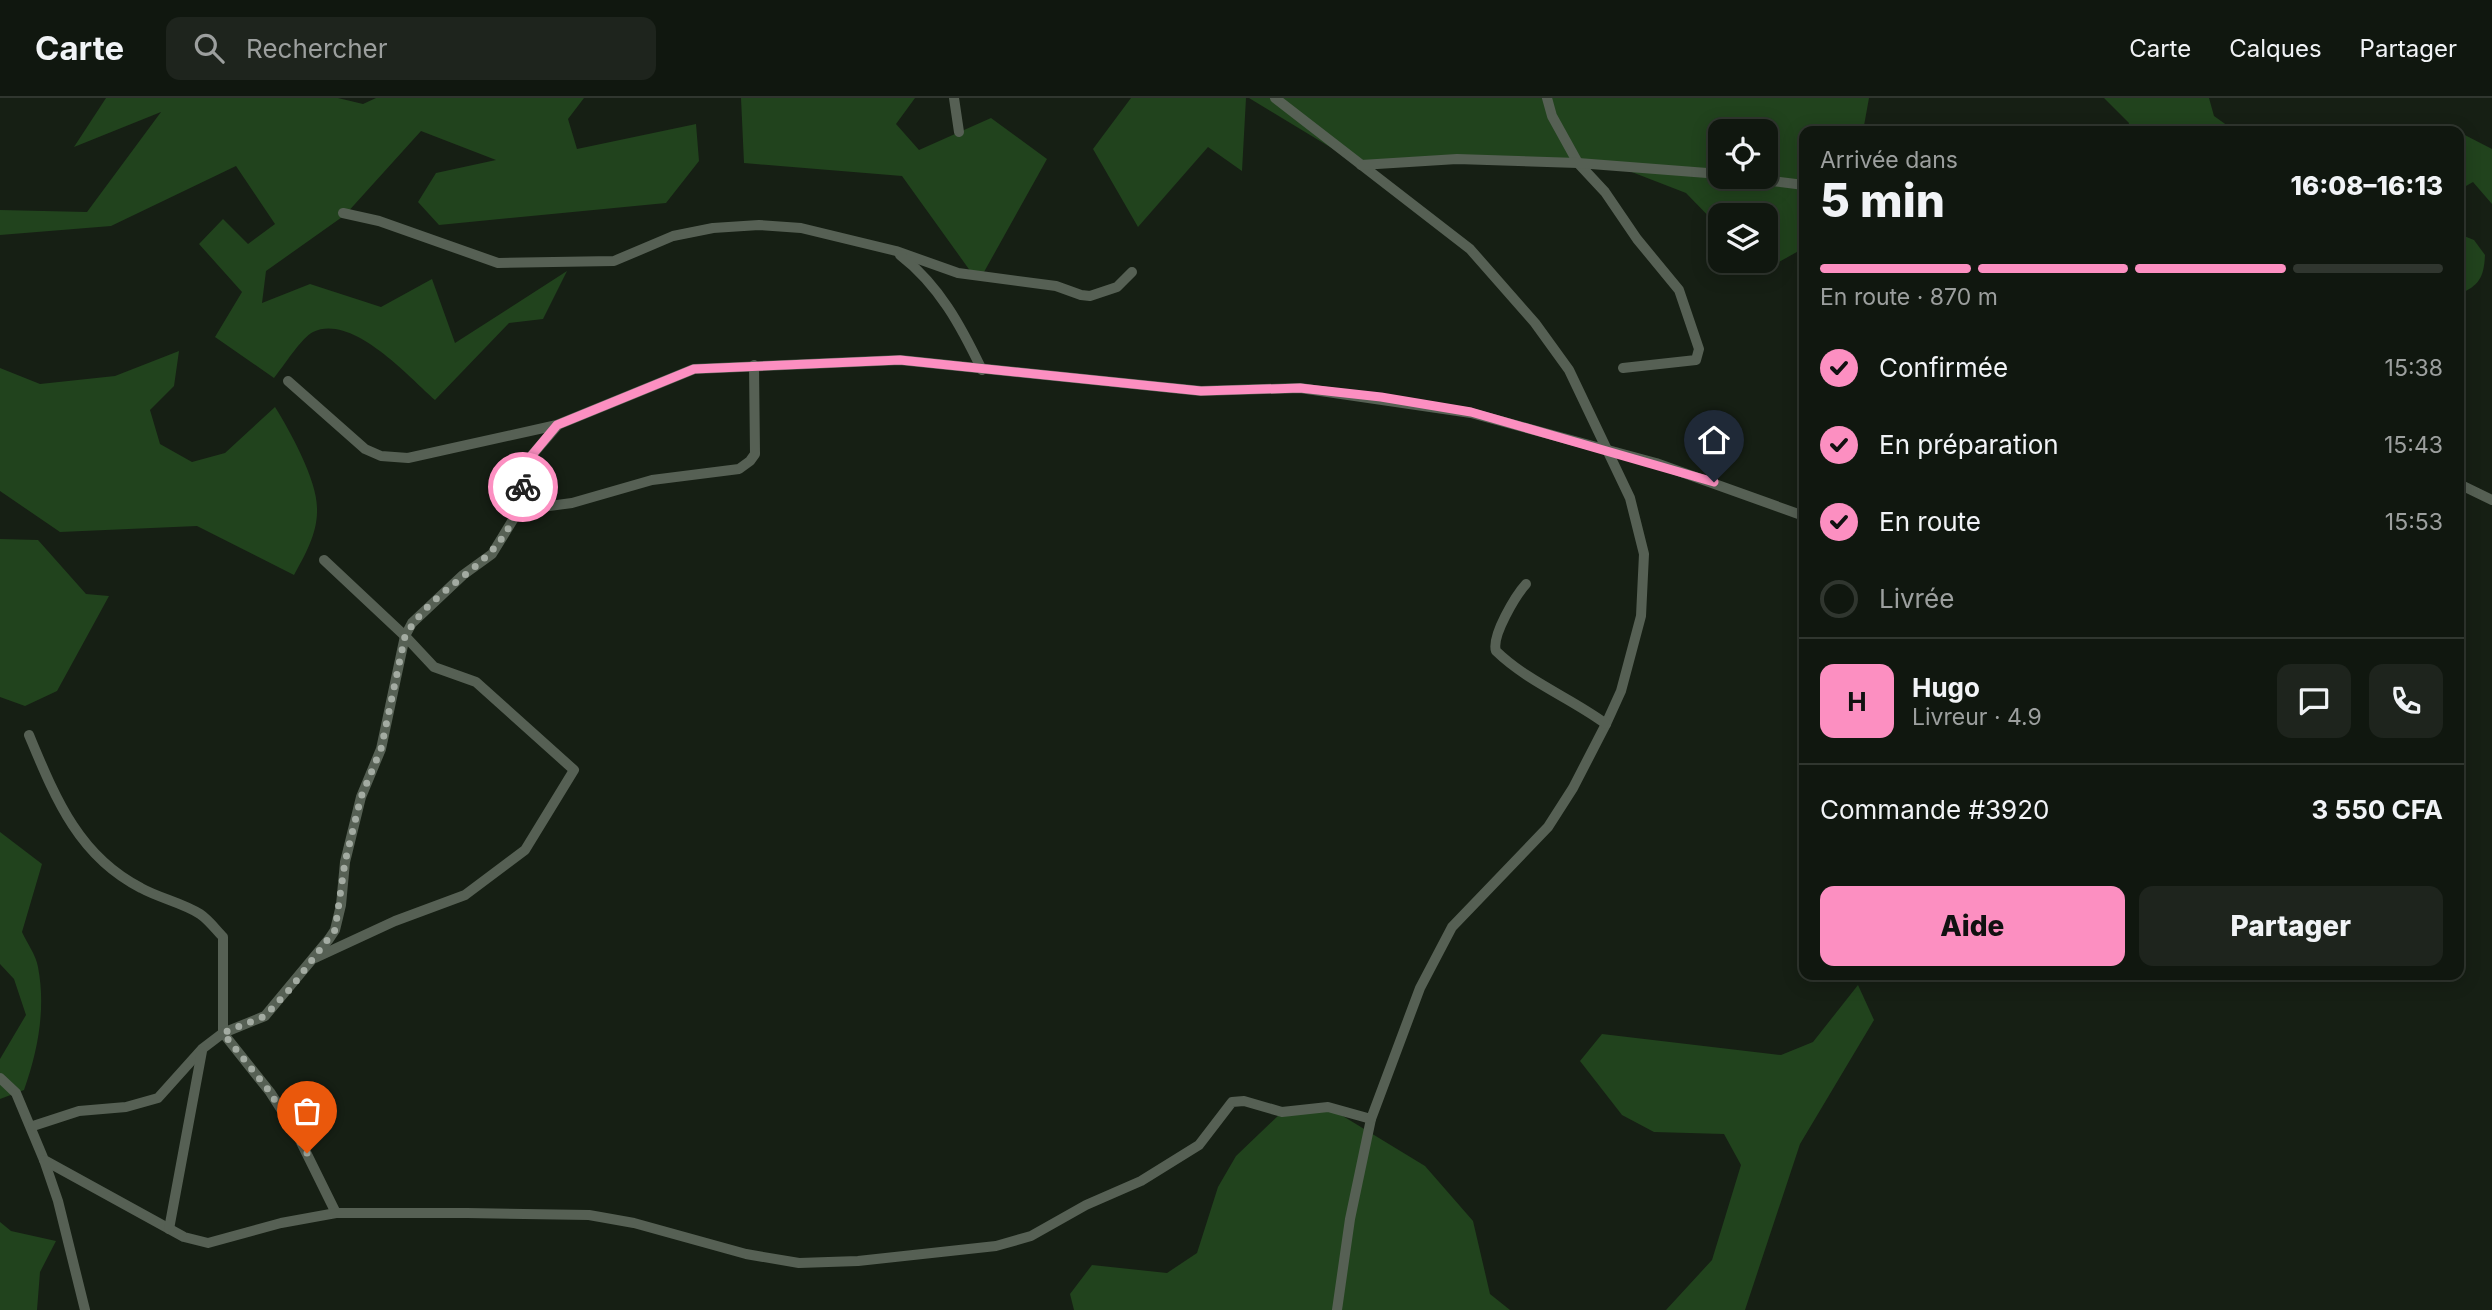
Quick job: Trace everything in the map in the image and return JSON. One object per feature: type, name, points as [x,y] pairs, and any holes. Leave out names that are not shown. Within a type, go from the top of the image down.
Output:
[{"type":"street","points":[[954,98],[959,132]]},
{"type":"street","points":[[1275,98],[1470,249],[1535,323],[1569,370],[1630,498],[1644,554],[1641,616],[1621,691],[1606,724],[1573,788],[1548,827],[1452,927],[1436,952],[1405,1024],[1371,1119],[1350,1219],[1337,1310]]},
{"type":"street","points":[[1547,98],[1552,116],[1578,163],[1605,192],[1637,239],[1679,290],[1699,349],[1696,360],[1623,368]]},
{"type":"street","points":[[1361,165],[1457,159],[1578,163],[1708,173]]},
{"type":"street","points":[[1778,182],[1799,184]]},
{"type":"street","points":[[343,213],[379,221],[498,263],[614,261],[629,257],[673,236],[713,228],[759,225],[801,228],[896,251],[974,277],[1056,286],[1090,296],[1122,284],[1132,272]]},
{"type":"street","points":[[896,251],[923,273],[941,295],[982,370]]},
{"type":"street","points":[[288,381],[365,449],[381,456],[408,458],[557,425],[694,369],[900,360],[1201,391],[1300,388],[1381,397],[1471,412],[1714,482],[1799,514]]},
{"type":"street","points":[[519,510],[572,503],[652,480],[739,468],[755,454],[754,365]]},
{"type":"street","points":[[33,1126],[79,1111],[126,1107],[158,1098],[202,1049],[223,1033],[265,1016],[335,930],[345,862],[361,797],[381,749],[405,636],[412,623],[463,575],[492,554],[519,510],[532,455],[557,425]]},
{"type":"street","points":[[2464,486],[2492,500]]},
{"type":"street","points":[[313,959],[395,921],[465,895],[524,850],[574,770],[476,682],[434,667],[324,560]]},
{"type":"street","points":[[1526,584],[1513,600],[1497,637],[1496,651],[1534,680],[1576,702],[1606,724]]},
{"type":"street","points":[[29,735],[50,786],[85,847],[103,864],[139,888],[200,914],[223,937],[223,1033],[270,1092],[298,1134],[336,1213]]},
{"type":"street","points":[[169,1229],[202,1049]]},
{"type":"street","points":[[0,1079],[16,1093],[33,1126],[58,1200],[85,1310]]},
{"type":"street","points":[[44,1160],[169,1229],[208,1243],[281,1223],[336,1213],[589,1215],[634,1223],[746,1254],[799,1264],[858,1261],[996,1246],[1031,1236],[1086,1205],[1141,1181],[1199,1145],[1232,1102],[1244,1101],[1282,1112],[1328,1107],[1371,1119]]},
{"type":"green space","points":[[106,98],[338,98],[363,104],[376,98],[584,98],[568,119],[577,149],[696,124],[699,161],[666,203],[439,225],[418,202],[436,173],[496,160],[421,131],[345,215],[266,271],[262,303],[310,284],[381,307],[432,279],[455,343],[567,271],[543,319],[509,323],[435,400],[379,350],[345,331],[328,329],[313,332],[298,346],[274,378],[215,337],[242,292],[199,244],[223,219],[248,244],[275,224],[236,166],[111,226],[0,235],[0,210],[87,212],[161,112],[74,147]]},
{"type":"green space","points":[[741,98],[915,98],[896,124],[919,150],[991,118],[1047,159],[984,272],[976,279],[902,176],[744,163]]},
{"type":"green space","points":[[1131,98],[1246,98],[1242,171],[1208,147],[1138,227],[1093,149]]},
{"type":"green space","points":[[1249,98],[1869,98],[1864,126],[1799,126],[1799,251],[1778,263],[1778,203],[1708,203],[1708,216],[1686,193],[1624,169],[1460,161],[1363,167]]},
{"type":"green space","points":[[2104,98],[2209,98],[2214,116],[2228,126],[2128,126],[2129,123]]},
{"type":"green space","points":[[2464,135],[2492,149],[2492,204],[2473,182],[2464,187]]},
{"type":"green space","points":[[2464,236],[2474,240],[2485,255],[2479,280],[2464,292]]},
{"type":"green space","points":[[179,351],[174,386],[150,410],[160,444],[192,462],[225,453],[275,407],[295,442],[313,484],[317,517],[313,535],[294,575],[197,526],[60,532],[0,491],[0,368],[40,384],[115,376]]},
{"type":"green space","points":[[0,539],[38,540],[86,594],[109,596],[57,691],[25,706],[0,697]]},
{"type":"green space","points":[[0,832],[42,864],[22,932],[35,958],[40,982],[41,1014],[37,1045],[24,1090],[0,1099],[0,1059],[26,1015],[14,979],[0,964]]},
{"type":"green space","points":[[1858,985],[1874,1020],[1800,1144],[1745,1310],[1666,1310],[1712,1260],[1741,1165],[1724,1134],[1654,1132],[1622,1115],[1580,1061],[1602,1034],[1781,1055],[1813,1042]]},
{"type":"green space","points":[[1328,1107],[1425,1166],[1473,1221],[1490,1294],[1510,1310],[1074,1310],[1070,1294],[1092,1265],[1167,1273],[1197,1253],[1218,1187],[1236,1156],[1282,1112]]},
{"type":"green space","points":[[0,1222],[11,1231],[56,1241],[40,1272],[37,1310],[0,1310]]},
{"type":"way so far","points":[[307,1153],[298,1134],[270,1092],[223,1033],[265,1016],[290,989],[335,930],[341,905],[345,862],[361,797],[381,749],[405,636],[412,623],[463,575],[492,554],[516,518],[523,487]]},
{"type":"route","points":[[523,487],[532,455],[557,425],[694,369],[900,360],[1060,379],[1201,391],[1300,388],[1381,397],[1471,412],[1656,463],[1714,482]]}]
